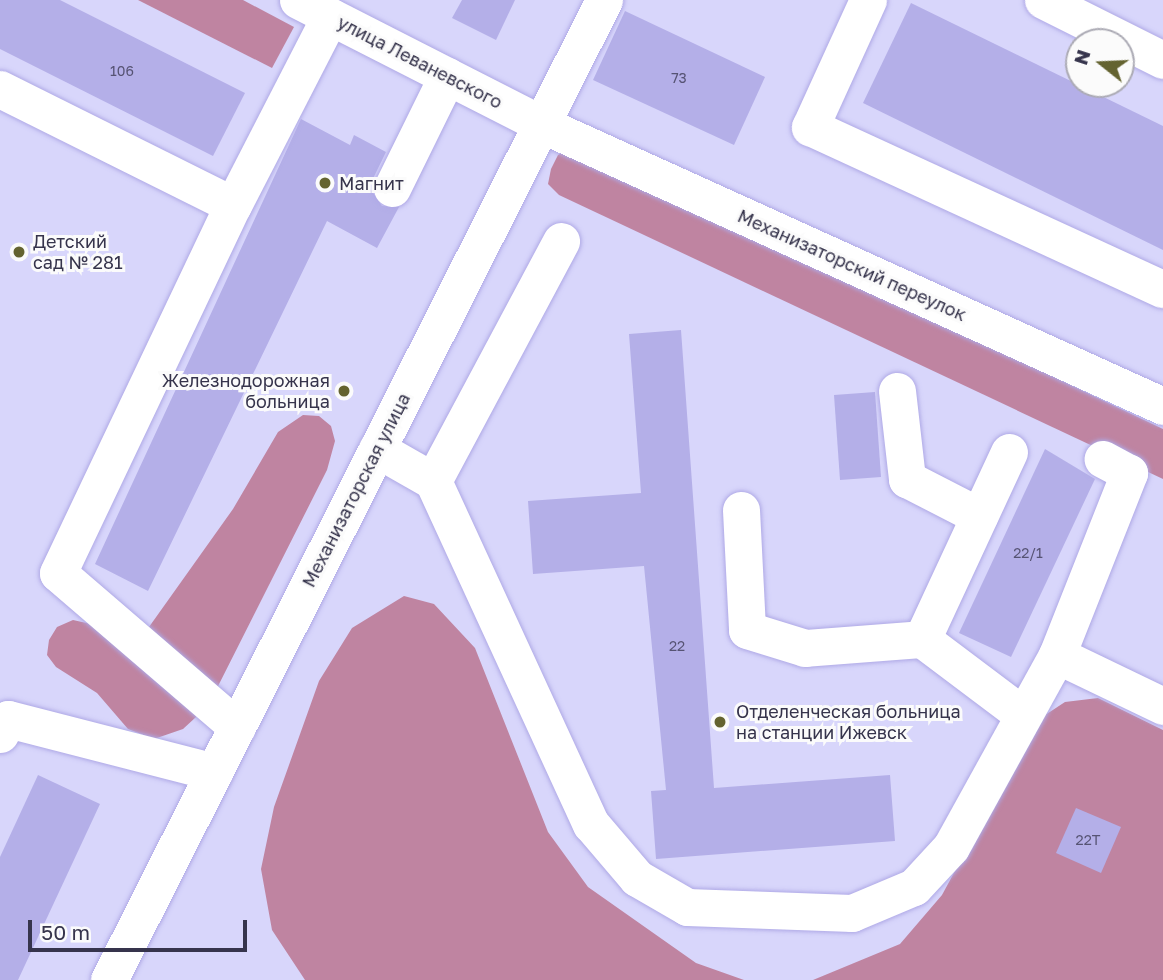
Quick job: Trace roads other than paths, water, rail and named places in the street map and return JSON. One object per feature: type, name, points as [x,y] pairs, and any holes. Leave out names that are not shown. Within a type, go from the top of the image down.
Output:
[{"type":"street","name":"улица Леваневского","points":[[298,0],[541,124]]},
{"type":"street","name":"Механизаторская улица","points":[[109,980],[604,0]]},
{"type":"street","points":[[868,0],[810,127],[1163,289]]},
{"type":"street","points":[[1043,0],[1091,11],[1163,60]]},
{"type":"street","points":[[236,727],[58,573],[233,205],[330,16]]},
{"type":"street","points":[[392,188],[447,76]]},
{"type":"street","points":[[0,89],[233,205]]},
{"type":"street","name":"Механизаторский переулок","points":[[541,124],[1163,406]]},
{"type":"street","points":[[433,481],[561,241]]},
{"type":"street","points":[[897,391],[906,479],[979,516]]},
{"type":"street","points":[[377,449],[433,481],[591,824],[637,878],[687,907],[852,914],[904,892],[951,846],[1057,655],[1129,473],[1103,459]]},
{"type":"street","points":[[922,639],[1009,452]]},
{"type":"street","points":[[741,510],[747,630],[805,648],[922,639],[1023,715]]},
{"type":"street","points":[[1057,655],[1163,706]]},
{"type":"street","points":[[0,734],[8,719],[214,772]]},
{"type":"place","name":"Магнит","points":[[325,183]]},
{"type":"place","name":"Детский сад № 281","points":[[19,252]]},
{"type":"place","name":"Железнодорожная больница","points":[[344,391]]},
{"type":"place","name":"Отделенческая больница на станции Ижевск","points":[[720,722]]}]
